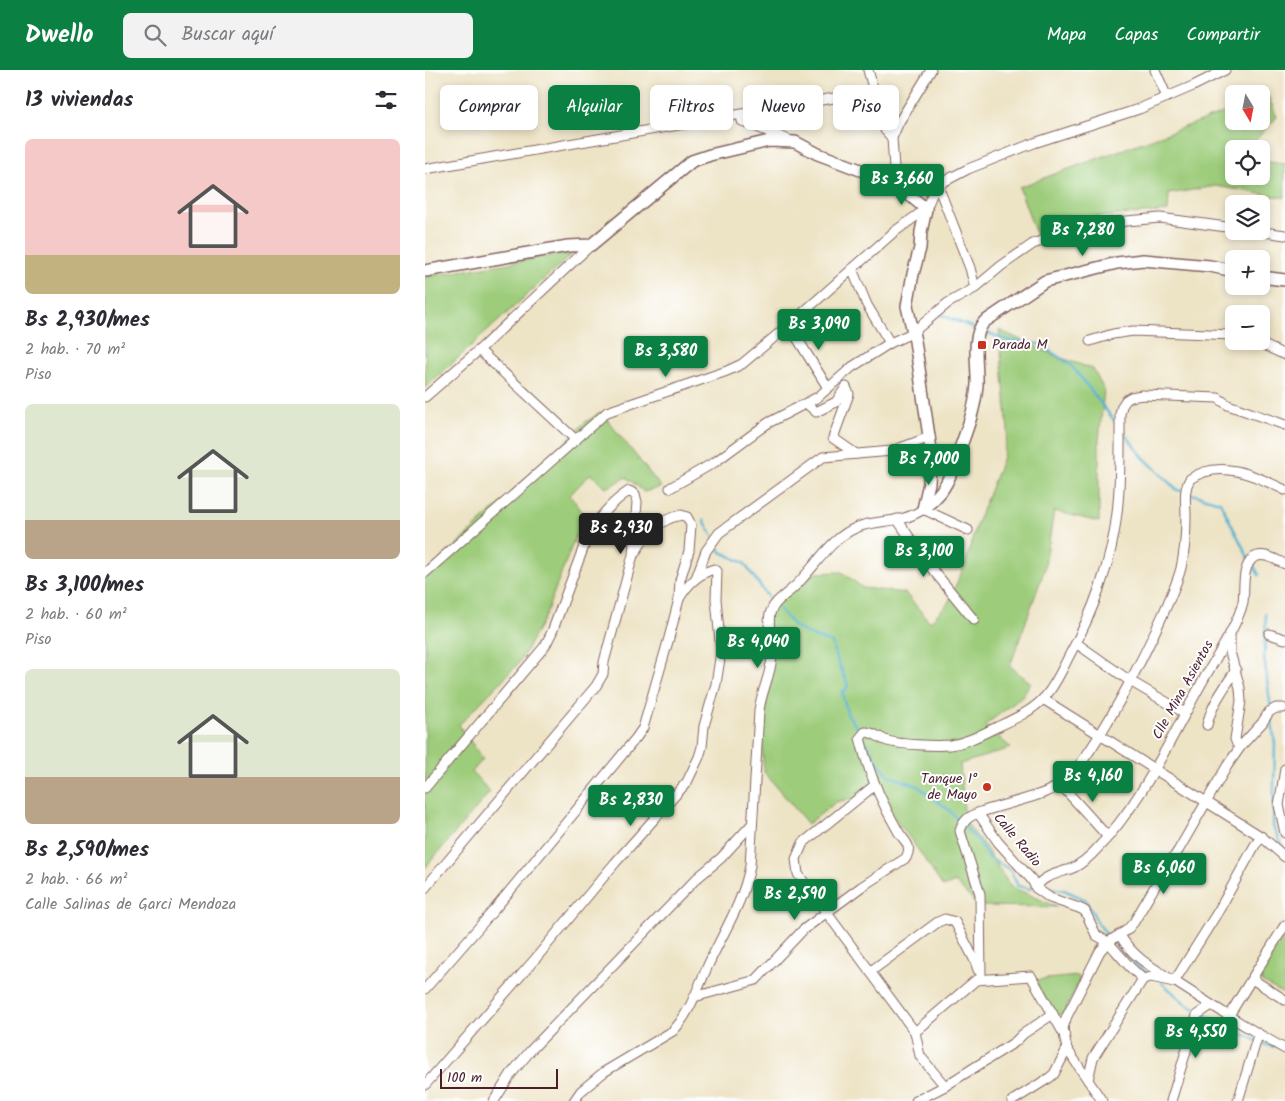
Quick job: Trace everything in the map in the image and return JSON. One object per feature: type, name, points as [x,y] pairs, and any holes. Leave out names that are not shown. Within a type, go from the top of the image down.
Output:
[{"type":"street","points":[[868,70],[872,85]]},
{"type":"street","points":[[895,183],[892,138],[899,122],[931,70]]},
{"type":"street","points":[[1155,70],[1167,97]]},
{"type":"street","points":[[923,508],[930,475],[930,437],[915,341],[907,306],[920,248],[926,209],[933,192],[938,186],[953,176],[1034,143],[1122,115],[1167,97],[1225,70]]},
{"type":"street","points":[[425,169],[833,98]]},
{"type":"street","points":[[741,115],[742,121],[795,142],[819,154],[895,183],[926,209]]},
{"type":"street","points":[[885,130],[892,138]]},
{"type":"street","points":[[425,397],[479,350],[591,245],[691,161],[769,141],[795,142]]},
{"type":"street","points":[[938,186],[970,268],[975,288]]},
{"type":"street","points":[[425,573],[607,412],[727,371],[742,364],[894,232],[926,209]]},
{"type":"street","points":[[670,488],[715,462],[768,423],[818,397],[852,367],[890,343],[912,332],[1033,244],[1071,230],[1116,222],[1160,218],[1225,227]]},
{"type":"street","points":[[1270,233],[1285,235]]},
{"type":"street","points":[[425,271],[568,246],[591,245]]},
{"type":"street","points":[[574,1101],[581,1091],[604,1072],[680,1024],[724,934],[747,881],[753,824],[759,711],[772,658],[769,615],[771,609],[775,603],[792,589],[831,545],[849,532],[858,527],[910,516],[923,508],[945,486],[971,416],[977,386],[979,332],[984,322],[1045,281],[1117,263],[1143,260],[1225,269]]},
{"type":"street","points":[[852,269],[867,305],[890,343]]},
{"type":"street","points":[[1270,278],[1285,280]]},
{"type":"street","points":[[789,325],[828,388]]},
{"type":"street","points":[[1090,340],[1133,331],[1225,335]]},
{"type":"street","points":[[1270,348],[1285,355]]},
{"type":"street","points":[[479,350],[576,440]]},
{"type":"street","points":[[806,403],[816,412],[837,402],[845,387],[849,394],[833,438],[856,454]]},
{"type":"street","points":[[694,997],[756,980],[803,930],[861,887],[906,858],[909,846],[898,832],[867,766],[861,738],[865,732],[871,732],[886,741],[933,746],[968,741],[1017,718],[1043,699],[1052,687],[1092,611],[1101,584],[1114,528],[1119,490],[1121,406],[1125,400],[1142,395],[1219,398],[1228,405],[1285,425]]},
{"type":"street","points":[[696,578],[706,551],[719,533],[823,457],[892,451],[930,437]]},
{"type":"street","name":"Calle Radio","points":[[1036,888],[1032,880],[998,842],[978,813],[1061,785],[1073,774],[1101,734],[1172,595],[1181,569],[1185,546],[1185,493],[1190,478],[1219,468],[1254,476],[1285,490]]},
{"type":"street","points":[[425,788],[545,646],[593,526],[622,495],[629,491],[635,494],[637,502],[633,555],[604,662],[603,674],[596,686],[425,888]]},
{"type":"street","points":[[923,508],[968,530]]},
{"type":"street","points":[[425,989],[494,910],[643,728],[679,599],[680,580],[689,551],[691,535],[691,525],[687,518],[681,514],[660,523],[651,530],[633,555]]},
{"type":"street","points":[[897,519],[924,559],[974,620]]},
{"type":"street","name":"Clle Mina Asientos","points":[[1036,888],[1038,883],[1044,879],[1082,863],[1126,816],[1230,634],[1243,602],[1244,579],[1251,560],[1255,557],[1267,556],[1285,564]]},
{"type":"street","points":[[425,1085],[687,782],[702,747],[703,726],[716,684],[721,652],[717,571],[713,569],[707,571],[696,578],[687,585],[679,599]]},
{"type":"street","points":[[1230,634],[1230,652],[1236,670],[1241,701],[1235,739],[1237,744],[1241,746]]},
{"type":"street","points":[[1269,634],[1285,639]]},
{"type":"street","points":[[1076,644],[1129,681],[1185,713]]},
{"type":"street","points":[[1207,725],[1209,716],[1218,698],[1236,670]]},
{"type":"street","points":[[1043,699],[1262,837],[1285,857]]},
{"type":"street","points":[[1098,1100],[1089,1080],[1067,1049],[1063,1028],[1067,1016],[1095,958],[1108,942],[1120,935],[1134,922],[1241,746],[1262,723],[1269,712],[1275,708],[1285,707]]},
{"type":"street","points":[[1285,769],[1284,785],[1279,805],[1285,833]]},
{"type":"street","points":[[875,785],[803,843],[795,859],[797,874],[915,1032],[920,1056],[945,1086]]},
{"type":"street","points":[[1061,785],[1108,837]]},
{"type":"street","points":[[978,813],[969,817],[963,823],[960,831],[980,894],[981,979]]},
{"type":"street","points":[[494,1101],[511,1074],[531,1050],[696,879],[721,858],[753,824]]},
{"type":"street","points":[[1174,982],[1219,910],[1255,845],[1262,837]]},
{"type":"street","points":[[1036,888],[1050,898],[1085,911],[1096,935],[1108,942],[1143,979]]},
{"type":"street","points":[[871,971],[938,922],[945,919],[955,922],[975,961],[981,979]]},
{"type":"street","points":[[1228,1016],[1253,980],[1285,925]]},
{"type":"street","points":[[1120,935],[1125,946],[1147,965],[1210,1006],[1285,1049]]},
{"type":"street","points":[[915,1032],[971,984],[981,979],[1031,976],[1064,1034]]},
{"type":"street","points":[[1089,1080],[1093,1058],[1143,979],[1151,977],[1174,982]]},
{"type":"street","points":[[1253,980],[1285,1000]]},
{"type":"street","points":[[1171,1101],[1197,1014],[1210,1006]]},
{"type":"street","points":[[916,1101],[945,1086],[1015,1042],[1023,1034],[1053,1014]]},
{"type":"street","points":[[1238,1101],[1258,1034]]},
{"type":"street","points":[[1012,1101],[1054,1074],[1067,1049]]},
{"type":"green space","points":[[1270,101],[1277,117],[1270,124]]},
{"type":"green space","points":[[1225,112],[1225,130],[1265,130],[1256,140],[1225,140],[1225,185],[1270,185],[1270,162],[1285,164],[1285,198],[1216,186],[1169,194],[1168,211],[1094,217],[1037,237],[1019,187]]},
{"type":"green space","points":[[574,252],[425,388],[425,277]]},
{"type":"green space","points":[[999,330],[1056,356],[1093,369],[1104,390],[1099,440],[1099,522],[1054,511],[1044,571],[1010,666],[1031,683],[1022,697],[985,725],[1011,748],[960,764],[965,821],[984,845],[1010,886],[1057,907],[978,906],[955,882],[943,887],[877,794],[836,802],[808,824],[764,772],[761,730],[766,680],[774,646],[763,617],[770,602],[815,573],[842,572],[863,588],[905,593],[930,622],[948,603],[966,562],[976,526],[1002,460],[1008,431]]},
{"type":"green space","points":[[601,412],[661,487],[644,492],[626,477],[607,488],[590,474],[570,495],[584,514],[545,616],[519,663],[459,725],[483,759],[472,772],[490,792],[425,868],[425,574],[555,453],[584,423]]},
{"type":"green space","points":[[1285,934],[1285,995],[1262,982],[1261,974]]},
{"type":"green space","points":[[1078,976],[1080,979],[1064,1013],[1056,1017],[1035,980]]},
{"type":"waterway","points":[[939,314],[977,329]]},
{"type":"waterway","points":[[982,331],[1011,341],[1039,344],[1071,365],[1117,424]]},
{"type":"waterway","points":[[1122,430],[1143,457],[1177,490],[1183,491]]},
{"type":"waterway","points":[[1188,493],[1220,502],[1249,559]]},
{"type":"waterway","points":[[704,520],[713,536]]},
{"type":"waterway","points":[[715,541],[721,552],[744,563],[768,597]]},
{"type":"waterway","points":[[1252,563],[1259,575]]},
{"type":"waterway","points":[[779,609],[795,627],[814,637],[832,643],[848,687],[842,692],[847,713],[860,733]]},
{"type":"waterway","points":[[1265,614],[1264,657],[1271,709]]},
{"type":"waterway","points":[[1271,714],[1275,744],[1273,827],[1285,851]]},
{"type":"waterway","points":[[863,738],[877,761],[890,776],[918,786],[949,810],[960,822]]},
{"type":"waterway","points":[[964,826],[978,841],[988,857],[1010,870],[1018,886],[1031,889]]},
{"type":"waterway","points":[[1041,887],[1064,890],[1086,900],[1098,923],[1108,936]]},
{"type":"waterway","points":[[1114,942],[1149,975]]},
{"type":"waterway","points":[[1162,983],[1187,1005],[1199,1011]]},
{"type":"waterway","points":[[1204,1014],[1259,1042],[1273,1047]]},
{"type":"place","name":"Parada M","points":[[982,345]]},
{"type":"place","name":"Tanque 1° de Mayo","points":[[987,787]]}]
